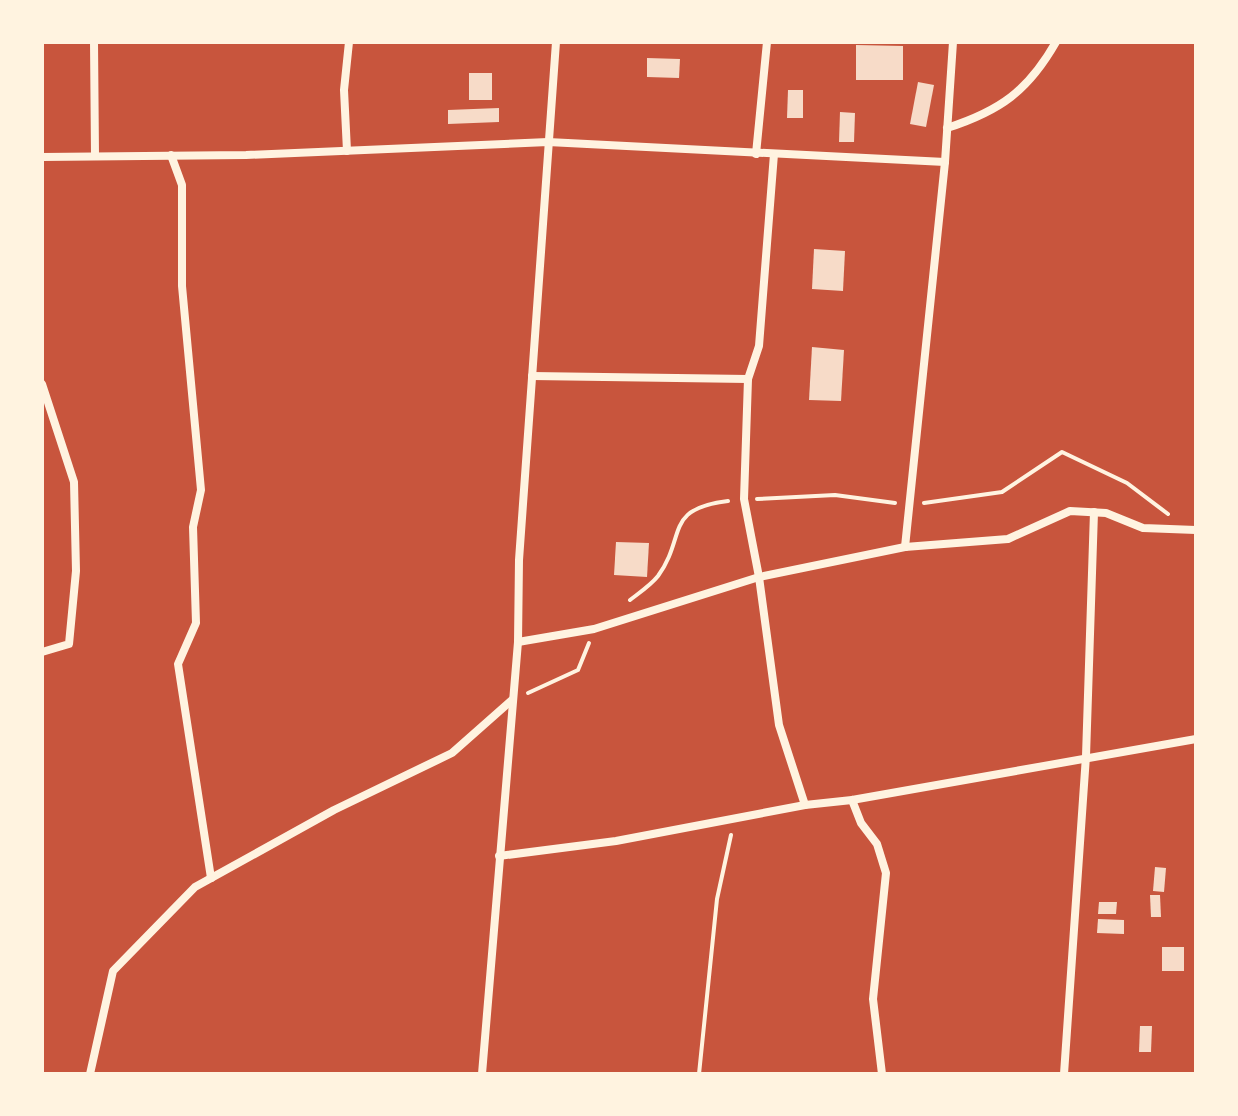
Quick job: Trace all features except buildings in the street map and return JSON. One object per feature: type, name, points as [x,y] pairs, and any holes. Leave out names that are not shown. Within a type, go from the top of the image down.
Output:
[{"type":"street","points":[[94,42],[95,155]]},
{"type":"street","points":[[347,151],[344,90],[349,42]]},
{"type":"street","points":[[482,1074],[518,642],[519,560],[556,42]]},
{"type":"street","points":[[756,154],[767,42]]},
{"type":"street","points":[[905,547],[945,162],[953,42]]},
{"type":"street","points":[[947,128],[985,116],[1011,99],[1040,69],[1056,42]]},
{"type":"street","points":[[42,157],[347,151],[548,142],[945,162]]},
{"type":"street","points":[[774,154],[759,346],[748,379],[744,499],[759,577],[779,725],[805,805]]},
{"type":"street","points":[[171,155],[182,185],[182,286],[201,490],[193,527],[196,623],[178,664],[211,878]]},
{"type":"street","points":[[532,376],[748,379]]},
{"type":"street","points":[[42,384],[74,482],[76,571],[69,644],[42,652]]},
{"type":"street","points":[[518,642],[594,629],[759,577],[905,547],[1008,539],[1070,511],[1106,513],[1143,528],[1193,530]]},
{"type":"street","points":[[1064,1074],[1086,756],[1094,512]]},
{"type":"street","points":[[90,1074],[113,971],[195,887],[334,810],[452,753],[512,700]]},
{"type":"street","points":[[499,856],[735,821],[805,805],[852,800],[1086,756],[1196,739]]},
{"type":"street","points":[[852,800],[861,823],[877,844],[886,873],[873,999],[882,1074]]},
{"type":"path","points":[[626,603],[657,578],[671,553],[676,527],[702,504],[835,495],[910,505],[1002,492],[1062,452],[1127,483],[1193,530]]},
{"type":"path","points":[[512,700],[578,670],[594,629]]},
{"type":"path","points":[[699,1074],[717,899],[735,821]]}]
